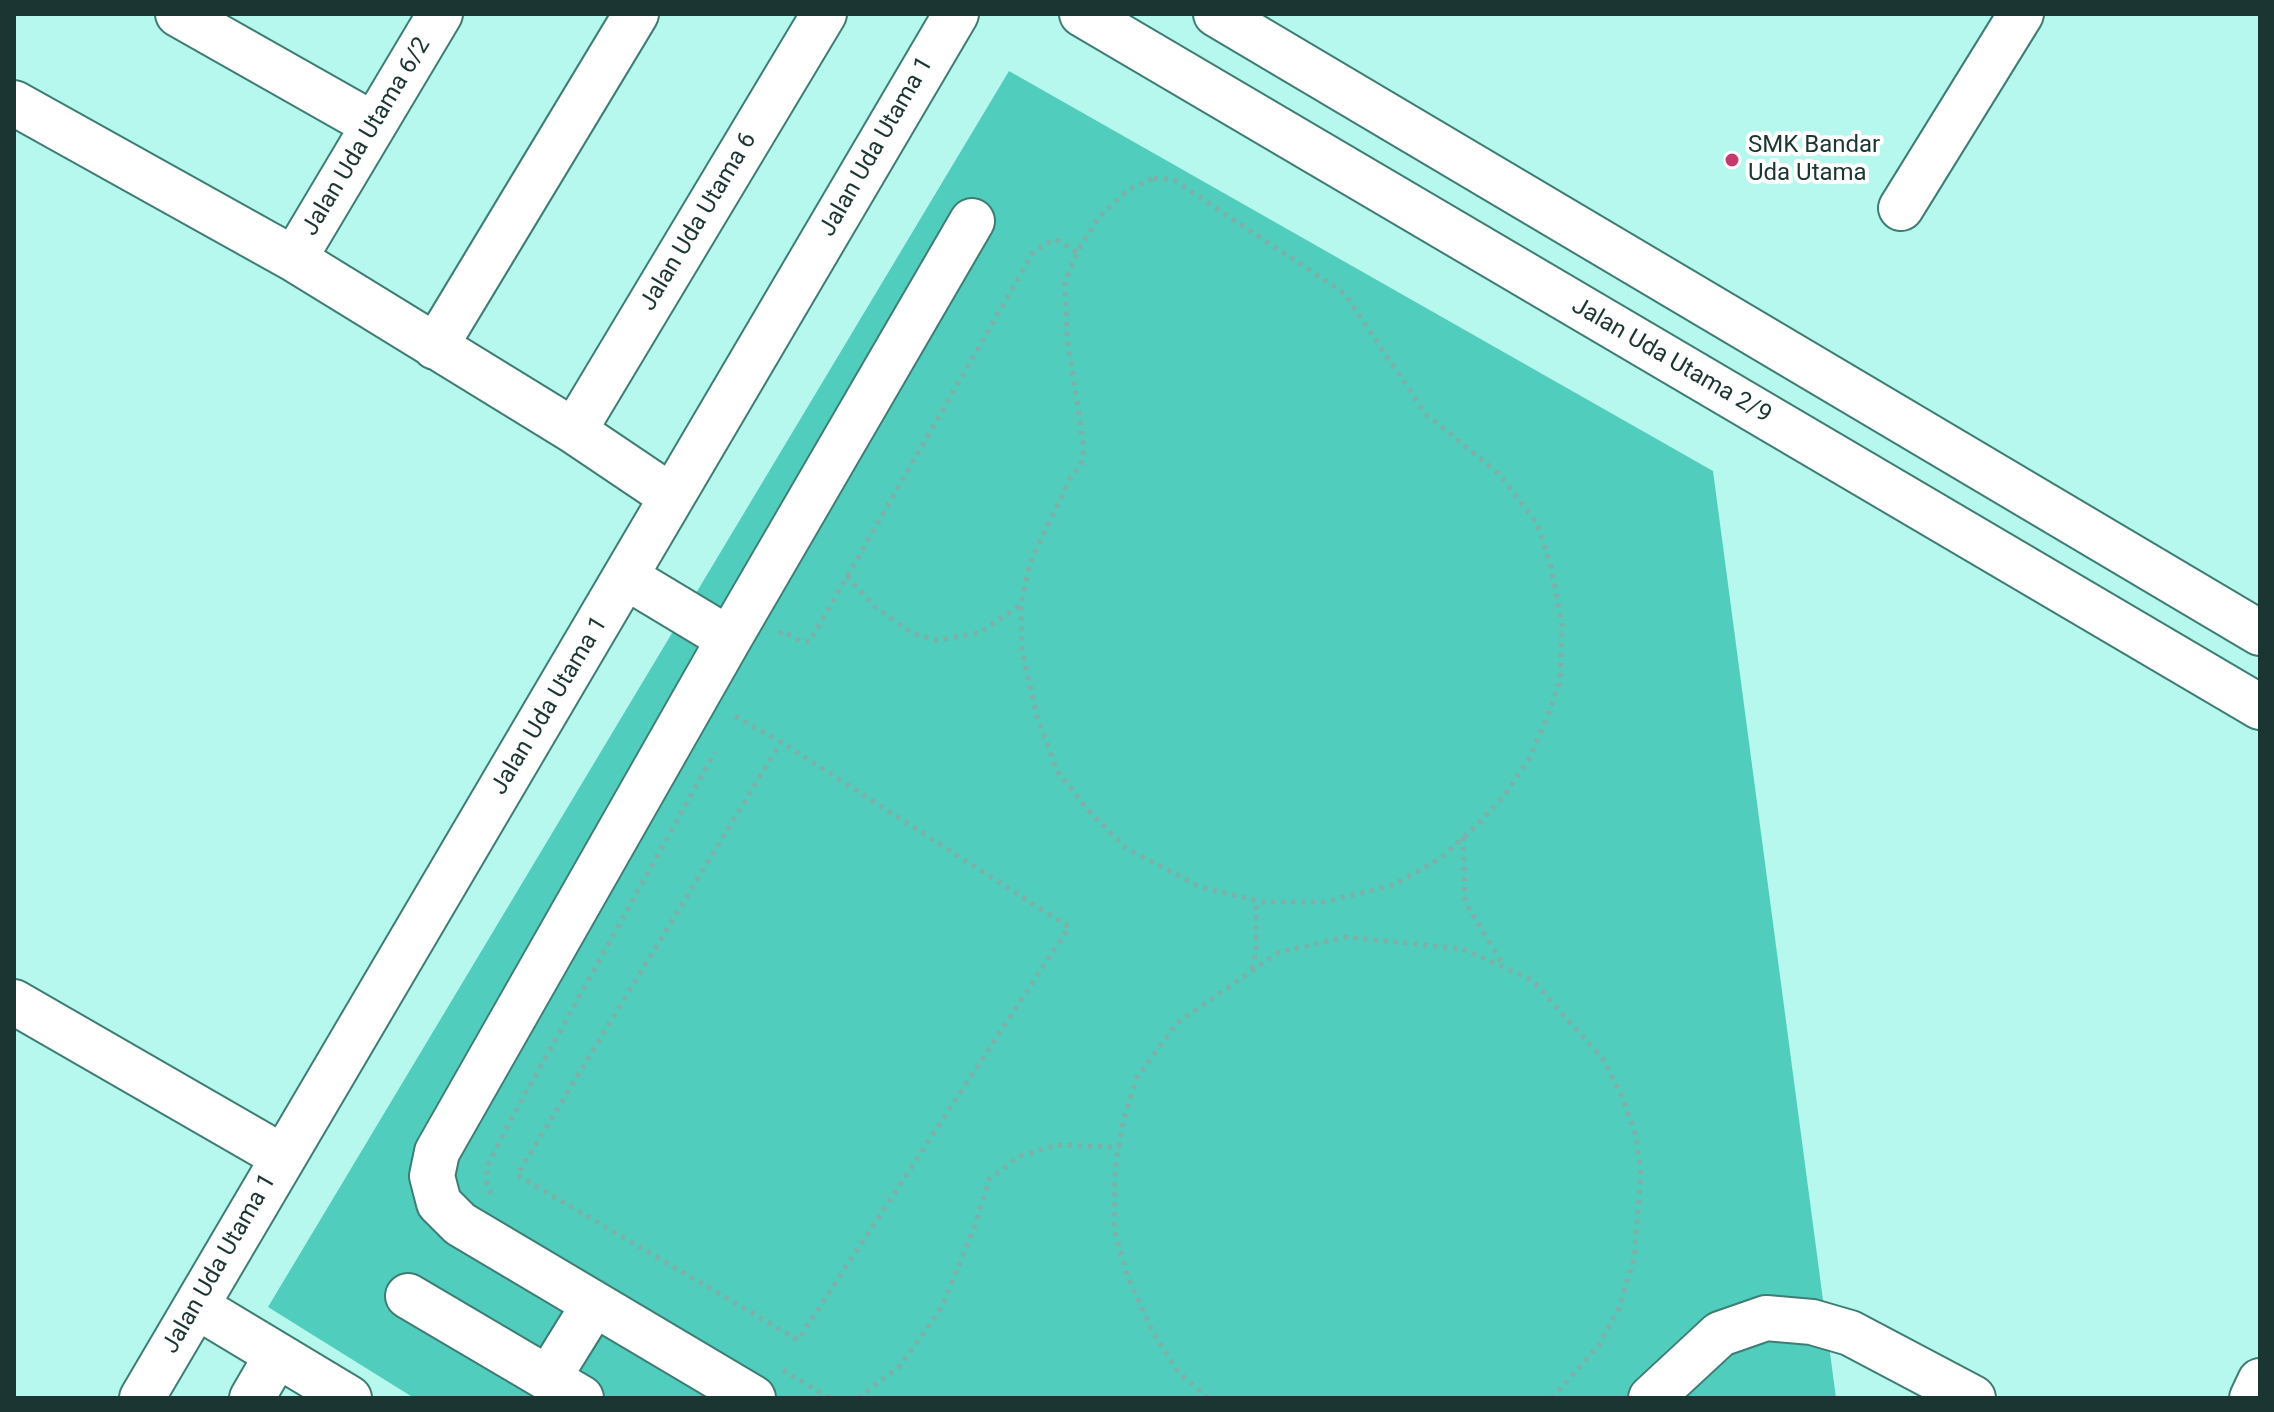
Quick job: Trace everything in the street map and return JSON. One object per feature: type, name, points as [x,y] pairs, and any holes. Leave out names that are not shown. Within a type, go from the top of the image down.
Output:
[{"type":"street","points":[[178,14],[374,125]]},
{"type":"street","name":"Jalan Uda Utama 6/2","points":[[294,259],[440,14]]},
{"type":"street","points":[[435,347],[636,14]]},
{"type":"street","name":"Jalan Uda Utama 6","points":[[574,431],[824,14]]},
{"type":"street","name":"Jalan Uda Utama 1","points":[[142,1398],[956,14]]},
{"type":"street","name":"Jalan Uda Utama 2/9","points":[[1082,14],[2260,707]]},
{"type":"street","points":[[1216,14],[2260,633]]},
{"type":"street","points":[[1901,208],[2021,14]]},
{"type":"street","points":[[14,103],[294,259],[574,431],[672,497]]},
{"type":"street","points":[[765,1382],[593,1306],[460,1224],[439,1203],[432,1176],[437,1152],[729,639],[972,221]]},
{"type":"street","points":[[626,577],[729,639]]},
{"type":"street","points":[[14,1002],[283,1157]]},
{"type":"street","points":[[408,1296],[565,1388],[593,1306]]},
{"type":"street","points":[[196,1306],[349,1398]]},
{"type":"street","points":[[1651,1398],[1720,1334],[1766,1318],[1812,1322],[1850,1333],[1973,1398]]},
{"type":"street","points":[[252,1398],[277,1355]]},
{"type":"street","points":[[2252,1398],[2260,1381]]},
{"type":"path","points":[[1154,178],[1174,180],[1344,293],[1426,414],[1498,473],[1537,523],[1551,567],[1562,625],[1560,681],[1530,757],[1504,796],[1441,858],[1393,885],[1324,902],[1256,900],[1200,887],[1126,848],[1088,810],[1057,771],[1037,716],[1022,651],[1021,604],[1030,562],[1081,464],[1084,448],[1067,337],[1065,282],[1077,252],[1099,217],[1129,189],[1154,178]]},
{"type":"path","points":[[771,648],[783,631],[802,642],[810,641],[1034,251],[1055,239],[1077,252]]},
{"type":"path","points":[[847,576],[874,606],[912,633],[936,640],[979,633],[1021,604]]},
{"type":"path","points":[[728,730],[742,702]]},
{"type":"path","points":[[735,716],[781,742],[1069,927],[798,1340],[517,1175],[781,742]]},
{"type":"path","points":[[494,1200],[487,1184],[487,1167],[720,743]]},
{"type":"path","points":[[1463,837],[1465,902],[1503,964]]},
{"type":"path","points":[[1251,970],[1256,950],[1256,900]]},
{"type":"path","points":[[1208,1398],[1179,1373],[1152,1331],[1127,1275],[1114,1229],[1119,1147],[1137,1077],[1177,1023],[1251,970],[1279,952],[1347,937],[1463,949],[1503,964],[1532,980],[1603,1059],[1636,1136],[1641,1175],[1634,1259],[1619,1308],[1599,1345],[1552,1398]]},
{"type":"path","points":[[858,1398],[900,1366],[942,1307],[975,1225],[989,1179],[1020,1156],[1057,1145],[1119,1147]]},
{"type":"path","points":[[765,1382],[829,1398]]},
{"type":"green space","points":[[1009,71],[1713,471],[1836,1398],[414,1398],[268,1307]]},
{"type":"place","name":"SMK Bandar Uda Utama","points":[[1732,160]]}]
